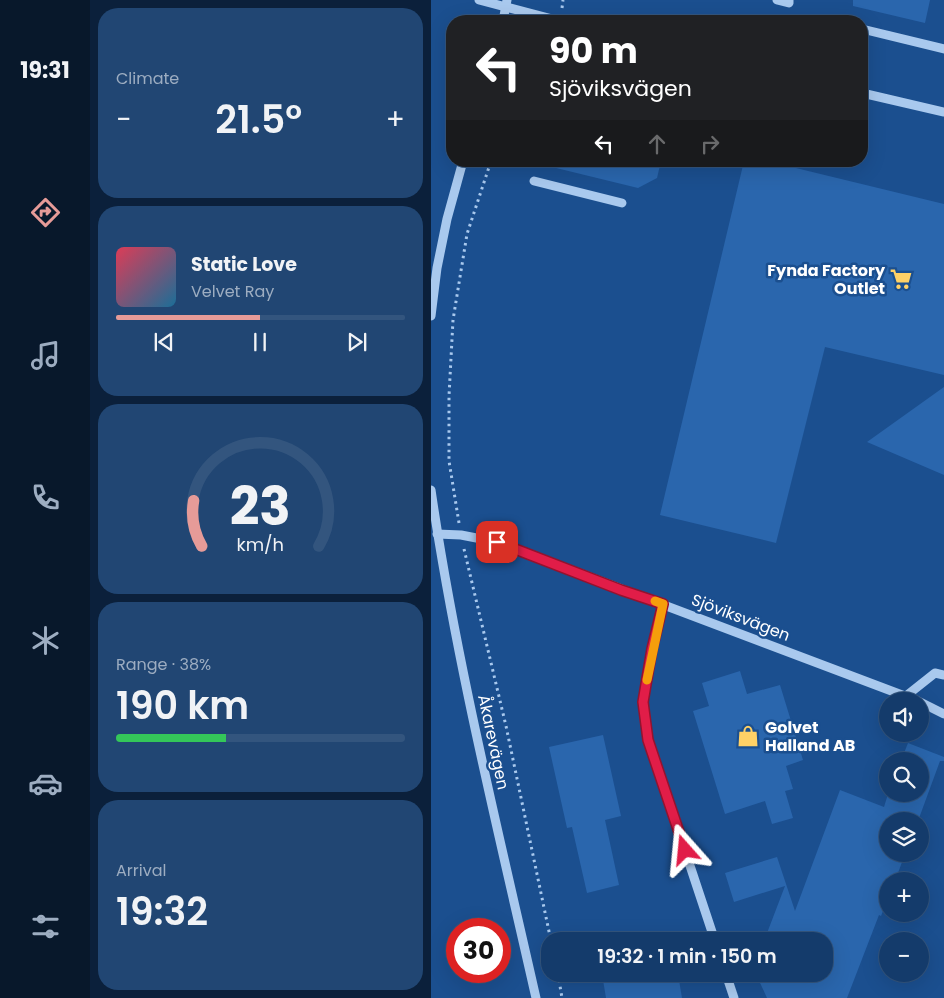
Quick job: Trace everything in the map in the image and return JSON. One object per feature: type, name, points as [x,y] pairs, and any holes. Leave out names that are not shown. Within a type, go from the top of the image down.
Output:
[{"type":"street","points":[[479,0],[507,4],[541,15]]},
{"type":"street","points":[[777,0],[789,3],[789,0]]},
{"type":"street","points":[[868,30],[944,49]]},
{"type":"street","points":[[868,94],[944,112]]},
{"type":"street","points":[[431,316],[434,268],[461,167]]},
{"type":"street","points":[[534,181],[622,203]]},
{"type":"street","name":"Åkarevägen","points":[[431,490],[437,534],[470,707],[536,998]]},
{"type":"street","name":"Sjöviksvägen","points":[[437,534],[461,535],[497,542],[895,692]]},
{"type":"street","points":[[663,604],[652,649],[643,702],[648,740],[712,932]]},
{"type":"street","points":[[911,692],[935,673],[944,675]]},
{"type":"street","name":"Sjöviksvägen","points":[[929,707],[944,714]]},
{"type":"street","points":[[729,982],[734,998]]},
{"type":"path","points":[[559,982],[562,998]]},
{"type":"building","points":[[853,0],[930,0],[925,23],[853,6]]},
{"type":"building","points":[[552,167],[660,167],[657,178],[638,188]]},
{"type":"building","points":[[743,167],[792,167],[944,204],[944,375],[825,347],[776,543],[660,515]]},
{"type":"building","points":[[944,387],[944,475],[867,442]]},
{"type":"building","name":"Golvet Halland AB","points":[[740,671],[747,694],[780,685],[803,760],[786,766],[793,789],[785,791],[793,818],[772,824],[765,801],[725,814],[693,711],[709,706],[702,683]]},
{"type":"building","points":[[603,735],[621,816],[605,820],[619,885],[587,893],[572,827],[567,828],[549,747]]},
{"type":"building","points":[[908,743],[944,757],[944,761],[940,761],[929,791],[929,752],[904,752]]},
{"type":"building","points":[[840,790],[884,807],[886,802],[925,802],[921,812],[879,812],[879,862],[902,862],[898,872],[879,872],[879,915],[847,998],[767,998],[760,982],[833,982],[833,932],[767,932],[785,886],[734,902],[725,873],[777,857],[795,911]]},
{"type":"building","points":[[603,982],[679,982],[682,998],[606,998]]},
{"type":"slow traffic","points":[[647,680],[663,604],[655,601]]},
{"type":"place","name":"Fynda Factory Outlet","points":[[901,279]]},
{"type":"place","name":"Golvet Halland AB","points":[[748,736]]},
{"type":"route","points":[[497,542],[621,590],[663,604],[652,649],[643,702],[648,740],[685,850]]}]
